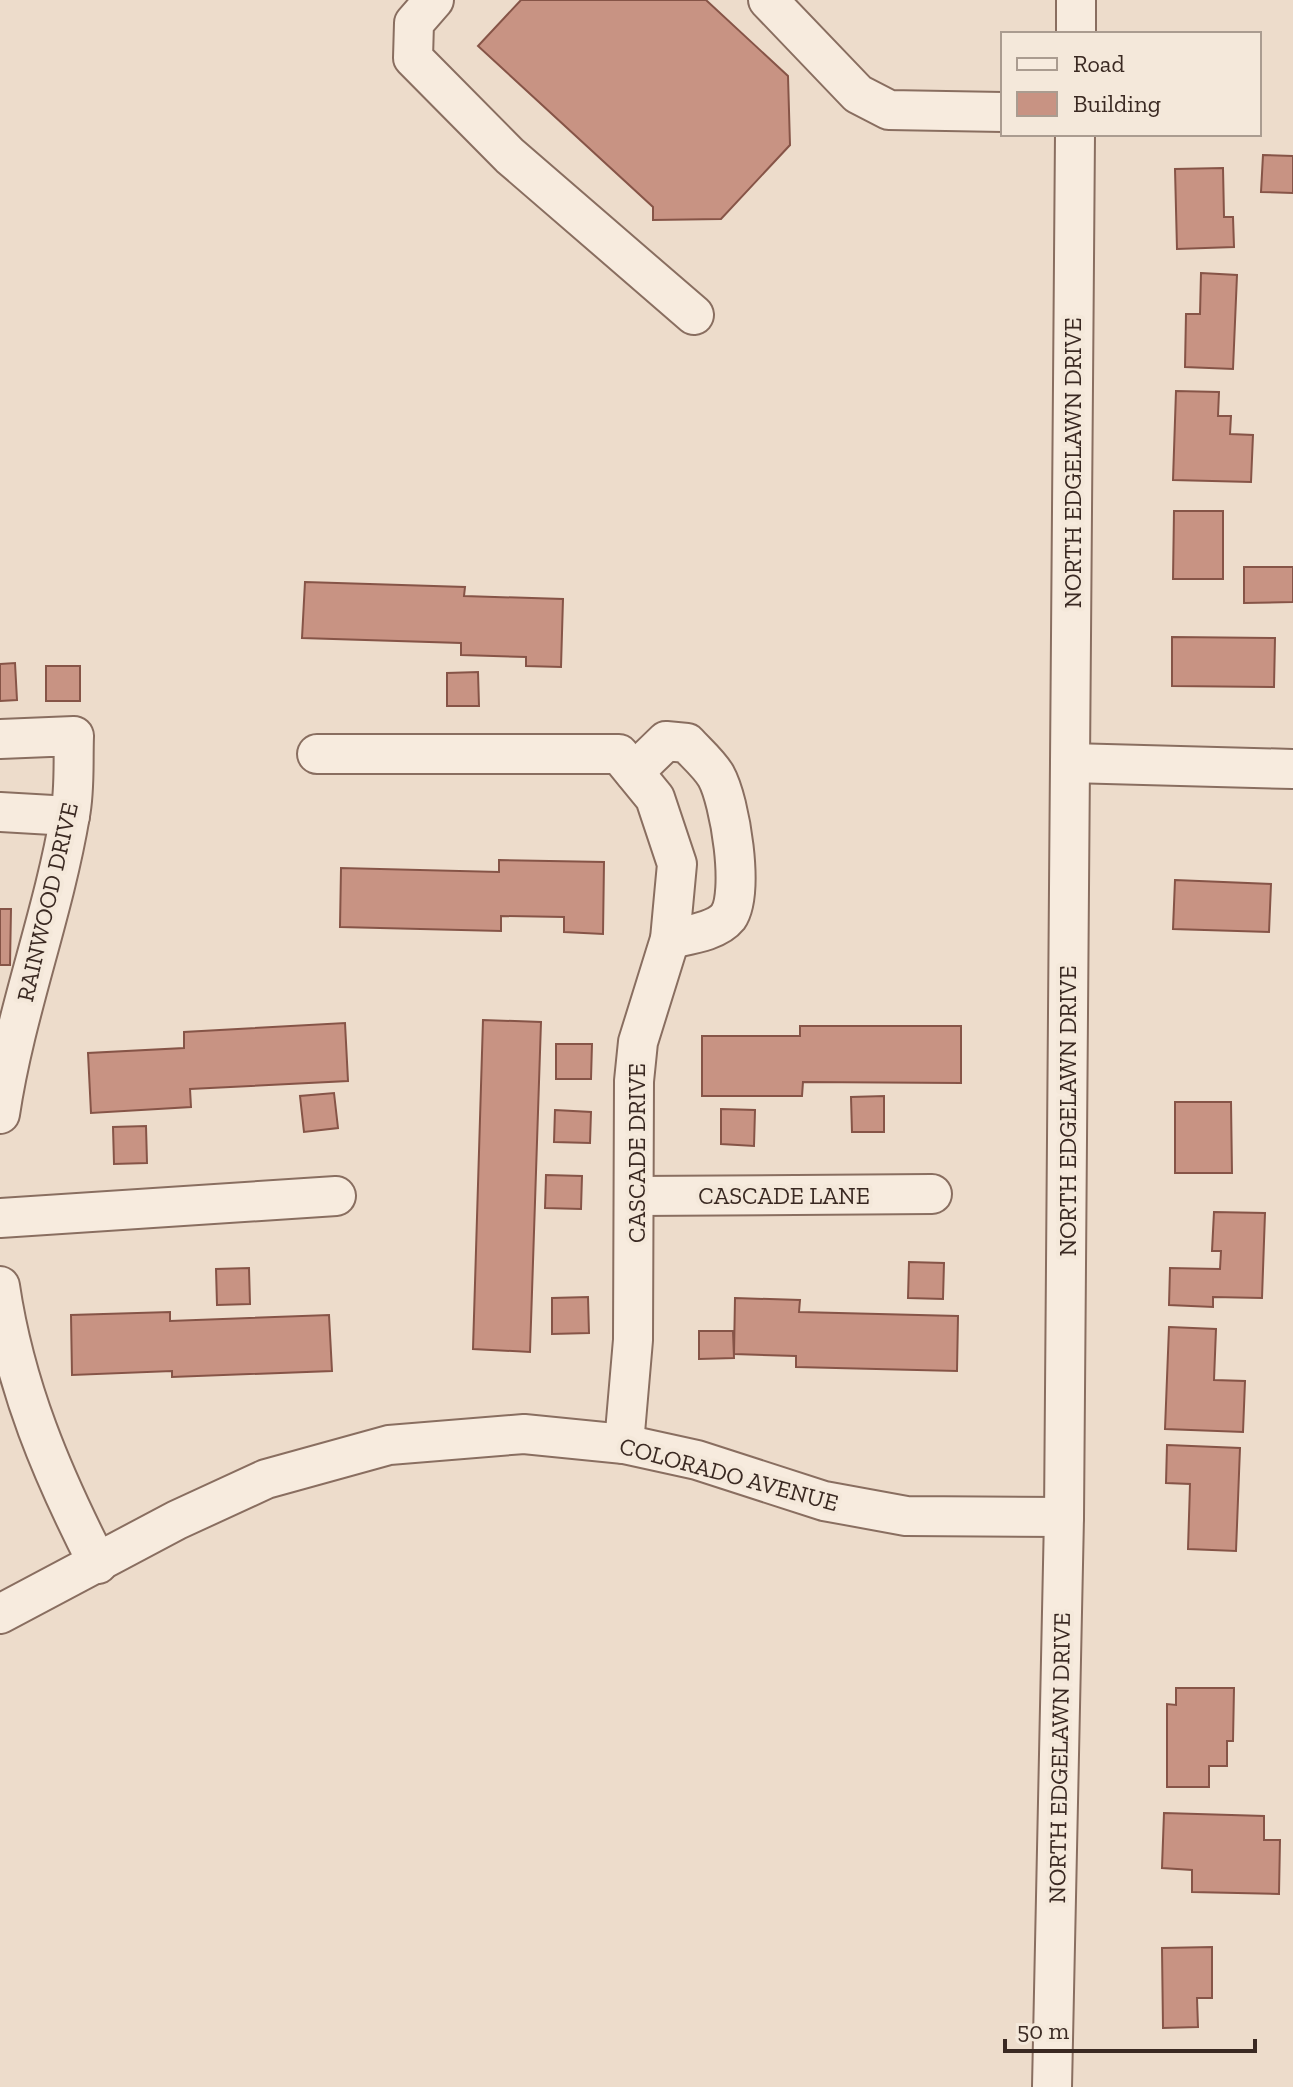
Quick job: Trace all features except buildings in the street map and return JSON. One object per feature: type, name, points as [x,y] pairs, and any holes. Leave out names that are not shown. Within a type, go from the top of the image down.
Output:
[{"type":"street","points":[[434,0],[414,23],[413,58],[510,156],[694,315]]},
{"type":"street","points":[[768,0],[858,94],[889,110],[1001,112]]},
{"type":"street","points":[[1076,0],[1076,32]]},
{"type":"street","name":"NORTH EDGELAWN DRIVE","points":[[1052,2087],[1064,1517],[1075,136]]},
{"type":"street","name":"RAINWOOD DRIVE","points":[[0,739],[74,736],[70,816],[6,1072],[0,1114]]},
{"type":"street","points":[[634,772],[666,741],[687,743],[715,775],[728,807],[736,857],[732,908],[718,925],[670,939]]},
{"type":"street","name":"CASCADE DRIVE","points":[[317,754],[619,754],[655,798],[677,864],[670,939],[638,1042],[634,1081],[636,1196],[633,1340],[624,1444]]},
{"type":"street","points":[[1070,763],[1293,769]]},
{"type":"street","points":[[0,812],[70,816]]},
{"type":"street","name":"CASCADE LANE","points":[[636,1196],[932,1194]]},
{"type":"street","points":[[0,1218],[336,1196]]},
{"type":"street","points":[[0,1286],[5,1340],[44,1455],[98,1564]]},
{"type":"street","name":"COLORADO AVENUE","points":[[0,1614],[177,1520],[266,1479],[389,1445],[524,1434],[624,1444],[697,1460],[824,1501],[906,1516],[1064,1517]]}]
